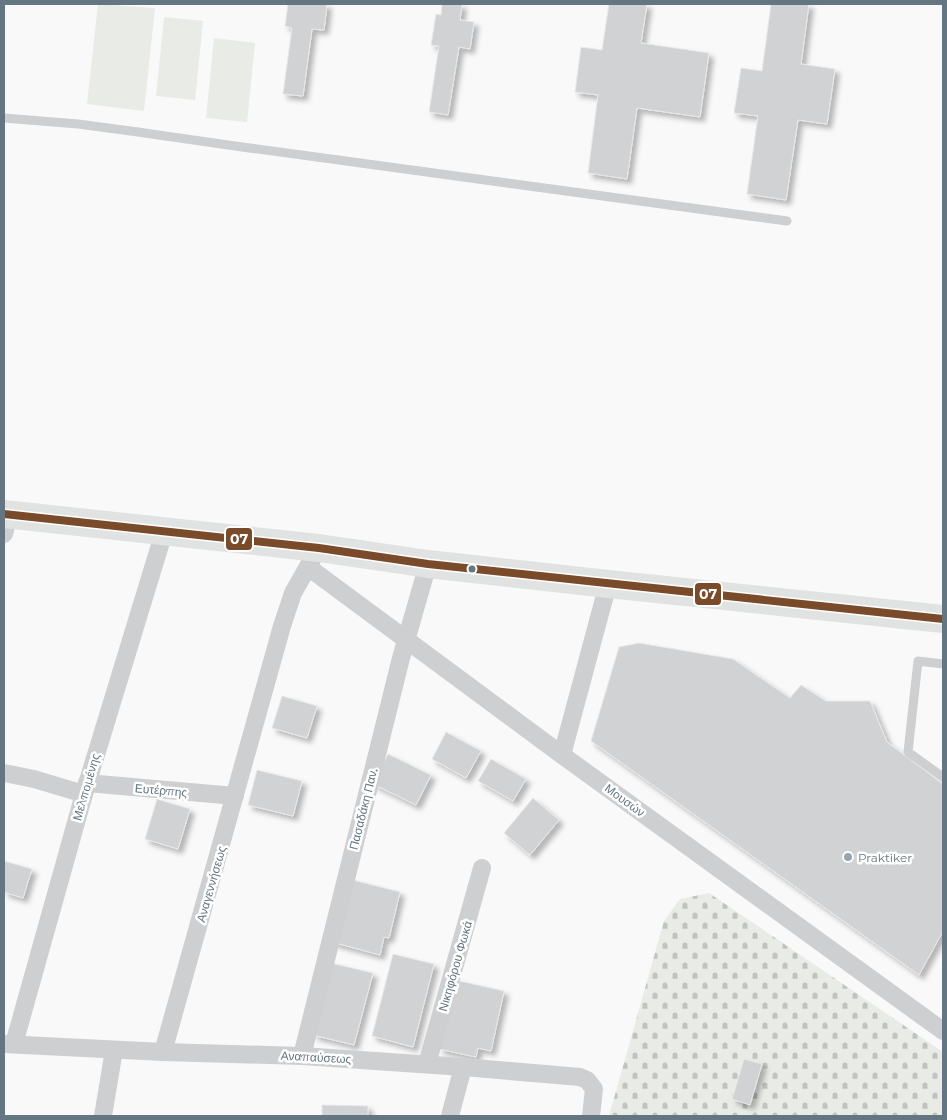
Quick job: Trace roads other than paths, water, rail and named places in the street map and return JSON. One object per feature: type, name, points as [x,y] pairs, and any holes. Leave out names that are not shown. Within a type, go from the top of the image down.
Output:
[{"type":"main road","points":[[6,521],[164,532],[313,558],[428,564],[943,619]]},
{"type":"street","name":"Μελπομένης","points":[[9,1044],[164,532]]},
{"type":"street","name":"Μουσών","points":[[313,558],[406,640],[562,755],[942,1025]]},
{"type":"street","name":"Αναγεννήσεως","points":[[163,1052],[284,619],[293,593],[313,558]]},
{"type":"street","name":"Πασαδάκη Παν.","points":[[302,1056],[406,640],[428,564]]},
{"type":"street","points":[[562,755],[608,584]]},
{"type":"street","name":"Ευτέρπης","points":[[4,773],[86,789],[236,796]]},
{"type":"street","name":"Νικηφόρου Φωκά","points":[[427,1064],[482,868]]},
{"type":"street","name":"Αναπαύσεως","points":[[9,1044],[114,1050],[302,1056],[463,1066],[580,1077],[587,1080],[594,1089],[591,1116]]},
{"type":"street","points":[[103,1116],[114,1050]]},
{"type":"street","points":[[450,1116],[463,1066]]},
{"type":"lane","points":[[4,118],[78,124],[787,221]]},
{"type":"lane","points":[[943,664],[918,661],[908,752],[943,777]]},
{"type":"place","name":"Praktiker","points":[[848,857]]}]
